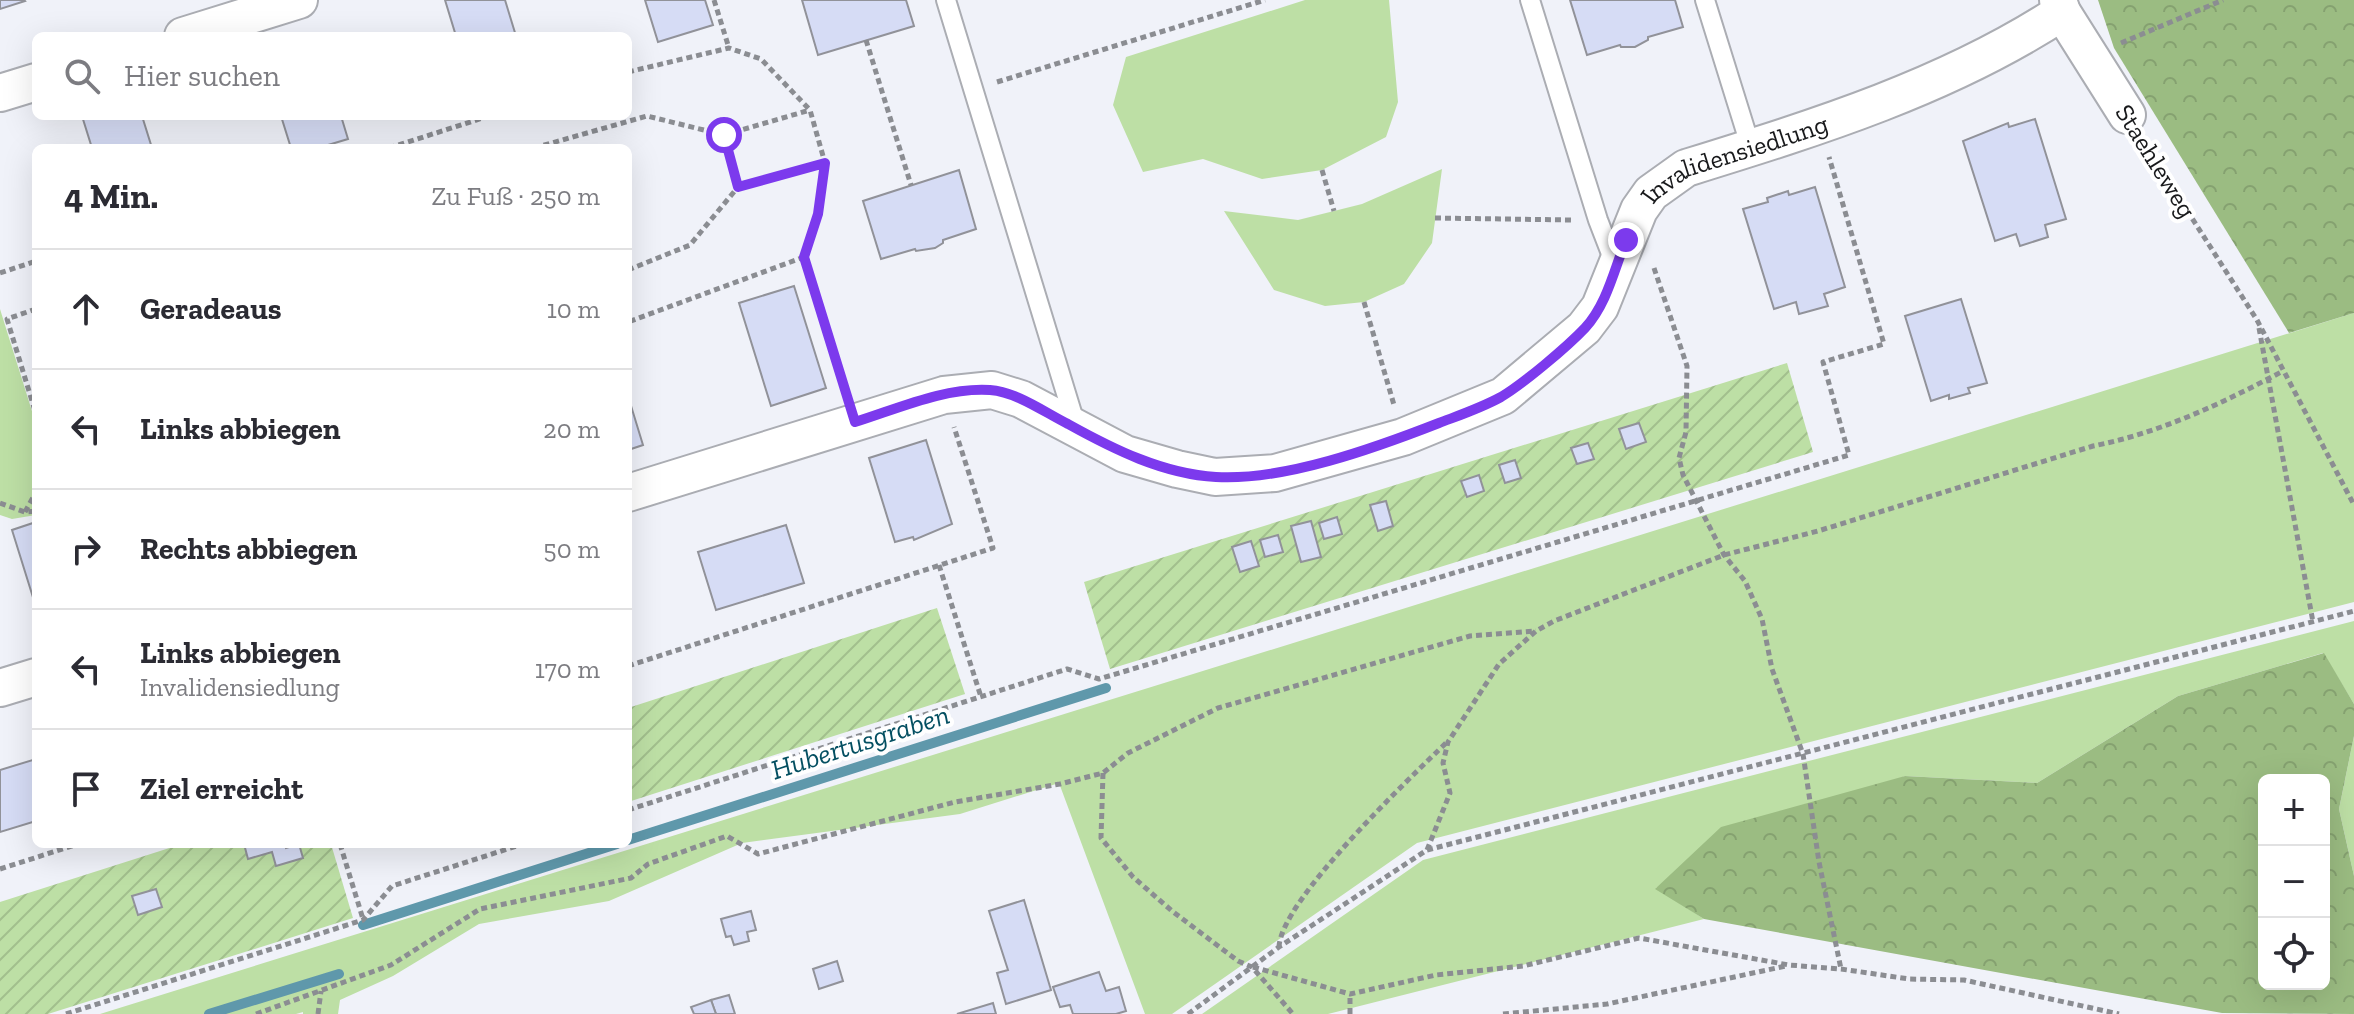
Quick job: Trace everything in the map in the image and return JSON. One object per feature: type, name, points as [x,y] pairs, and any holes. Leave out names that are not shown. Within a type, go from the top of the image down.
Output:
[{"type":"street","points":[[196,32],[299,0]]},
{"type":"street","name":"Invalidensiedlung","points":[[632,492],[944,395],[992,390],[1021,399],[1125,454],[1215,477],[1275,473],[1403,437],[1482,407],[1520,384],[1584,328],[1600,307],[1613,242],[1651,193],[1667,179],[1686,168],[1820,125],[1930,82],[2027,35],[2060,6]]},
{"type":"street","name":"Staehleweg","points":[[2060,6],[2127,115]]},
{"type":"street","points":[[0,93],[32,83]]},
{"type":"street","points":[[0,688],[32,678]]},
{"type":"lane","points":[[946,0],[1077,429]]},
{"type":"lane","points":[[1530,0],[1613,242]]},
{"type":"lane","points":[[1705,0],[1751,148]]},
{"type":"path","points":[[714,0],[729,48]]},
{"type":"path","points":[[973,89],[1265,0]]},
{"type":"path","points":[[2089,57],[2223,0]]},
{"type":"path","points":[[866,40],[911,185]]},
{"type":"path","points":[[632,71],[729,48],[761,59],[810,110],[825,163],[818,214],[804,257],[855,422]]},
{"type":"path","points":[[548,144],[647,116],[724,135],[810,110]]},
{"type":"path","name":"Staehleweg","points":[[2127,115],[2257,320],[2354,505]]},
{"type":"path","points":[[402,144],[476,120]]},
{"type":"path","points":[[632,809],[1067,669],[1099,679],[1849,455],[1823,362],[1884,344],[1820,125]]},
{"type":"path","points":[[724,135],[738,187]]},
{"type":"path","points":[[632,268],[690,245],[738,187],[825,163]]},
{"type":"path","points":[[1322,170],[1334,211]]},
{"type":"path","points":[[1435,218],[1613,242],[1651,261],[1687,366],[1686,432],[1679,458],[1683,475],[1724,555],[1745,581],[1762,619],[1772,669],[1803,754],[1819,862],[1841,969]]},
{"type":"path","points":[[632,321],[804,257]]},
{"type":"path","points":[[0,273],[32,262]]},
{"type":"path","points":[[1364,302],[1403,437]]},
{"type":"path","points":[[32,310],[4,317],[32,402]]},
{"type":"path","points":[[2257,320],[2313,622]]},
{"type":"path","points":[[1279,947],[1280,935],[1303,896],[1390,797],[1448,742],[1499,664],[1536,631],[1554,621],[1724,555],[1818,531],[2118,441],[2209,409],[2283,371]]},
{"type":"path","points":[[632,665],[993,548],[944,395]]},
{"type":"path","points":[[25,512],[32,499]]},
{"type":"path","points":[[0,503],[32,511]]},
{"type":"path","points":[[939,565],[981,697]]},
{"type":"path","points":[[1188,1014],[1279,947],[1427,850],[2354,611]]},
{"type":"path","points":[[256,1014],[391,965],[480,909],[631,878],[648,864],[727,836],[758,854],[955,802],[1060,784],[1103,773],[1128,753],[1218,708],[1470,636],[1536,631]]},
{"type":"path","points":[[1427,850],[1450,793],[1443,763],[1448,742]]},
{"type":"path","points":[[1103,773],[1101,838],[1133,877],[1238,961],[1350,994],[1436,975],[1523,966],[1639,938],[1789,965],[1909,979],[1964,980],[2119,1014]]},
{"type":"path","points":[[0,869],[66,848]]},
{"type":"path","points":[[341,848],[363,920]]},
{"type":"path","points":[[66,1014],[363,920],[392,886],[511,848]]},
{"type":"path","points":[[1503,1014],[1607,1004],[1789,965]]},
{"type":"path","points":[[1252,967],[1293,1014]]},
{"type":"path","points":[[318,1014],[321,991]]},
{"type":"path","points":[[1350,994],[1350,1014]]},
{"type":"green space","points":[[1305,0],[1389,0],[1398,102],[1386,137],[1322,170],[1262,179],[1203,159],[1143,172],[1113,105],[1126,57]]},
{"type":"green space","points":[[2098,0],[2354,0],[2354,313],[2289,333],[2114,48]]},
{"type":"green space","points":[[1442,169],[1432,243],[1404,284],[1364,302],[1325,306],[1274,290],[1224,211],[1298,220],[1362,204]]},
{"type":"green space","points":[[0,309],[32,411],[32,516],[12,519],[0,515]]},
{"type":"green space","points":[[2354,313],[2354,602],[1417,843],[1172,1014],[1145,1014],[1059,783],[960,814],[742,843],[609,901],[479,924],[393,976],[340,1000],[338,1014],[100,1014]]},
{"type":"green space","points":[[1787,363],[1813,452],[1110,669],[1084,582]]},
{"type":"green space","points":[[937,608],[965,694],[632,801],[632,707]]},
{"type":"green space","points":[[2354,621],[2354,704],[2323,653],[2178,696],[2037,783],[1905,776],[1656,888],[1704,919],[1328,1014],[1202,1014],[1423,860]]},
{"type":"green space","points":[[2324,653],[2354,704],[2354,736],[2339,809],[2354,876],[2354,1014],[2222,1013],[1704,919],[1655,889],[1721,827],[1905,776],[2037,783],[2178,696]]},
{"type":"green space","points":[[2354,736],[2354,876],[2339,809]]},
{"type":"green space","points":[[169,848],[332,848],[353,918],[48,1014],[0,1014],[0,902]]},
{"type":"building","points":[[0,0],[24,0],[25,1],[0,9]]},
{"type":"building","points":[[445,0],[505,0],[515,32],[455,32]]},
{"type":"building","points":[[645,0],[705,0],[713,25],[658,42]]},
{"type":"building","points":[[802,0],[906,0],[914,26],[818,55]]},
{"type":"building","points":[[1570,0],[1675,0],[1683,27],[1648,37],[1635,47],[1620,45],[1587,55]]},
{"type":"building","points":[[2035,119],[2066,219],[2045,225],[2048,237],[2020,246],[2016,234],[1995,241],[1963,141],[2008,123],[2009,127]]},
{"type":"building","points":[[83,120],[143,120],[151,144],[91,144]]},
{"type":"building","points":[[282,120],[342,120],[348,139],[331,144],[290,144]]},
{"type":"building","points":[[959,170],[976,229],[943,240],[935,248],[915,249],[881,259],[863,201]]},
{"type":"building","points":[[1815,187],[1845,287],[1824,294],[1828,306],[1799,314],[1796,302],[1774,309],[1743,209],[1768,202],[1767,198],[1788,191],[1789,195]]},
{"type":"building","points":[[794,286],[826,388],[771,406],[739,303]]},
{"type":"building","points":[[1961,299],[1987,383],[1968,388],[1970,393],[1931,401],[1905,316]]},
{"type":"building","points":[[632,409],[643,445],[632,449]]},
{"type":"building","points":[[1639,423],[1646,442],[1626,449],[1619,429]]},
{"type":"building","points":[[926,440],[952,524],[914,540],[913,537],[895,542],[869,458]]},
{"type":"building","points":[[1588,443],[1594,459],[1577,464],[1571,448]]},
{"type":"building","points":[[1515,460],[1521,478],[1505,483],[1499,465]]},
{"type":"building","points":[[1479,475],[1484,491],[1467,497],[1461,481]]},
{"type":"building","points":[[1386,501],[1393,526],[1378,531],[1370,505]]},
{"type":"building","points":[[1337,517],[1342,534],[1324,539],[1319,523]]},
{"type":"building","points":[[1311,521],[1321,557],[1301,562],[1291,526]]},
{"type":"building","points":[[32,523],[32,594],[12,530]]},
{"type":"building","points":[[786,525],[804,583],[716,610],[698,552]]},
{"type":"building","points":[[1278,535],[1283,552],[1265,557],[1260,540]]},
{"type":"building","points":[[1251,541],[1259,566],[1240,572],[1232,547]]},
{"type":"building","points":[[32,760],[32,822],[0,832],[0,770]]},
{"type":"building","points":[[245,848],[300,848],[303,858],[276,866],[272,852],[248,859]]},
{"type":"building","points":[[156,889],[162,907],[138,915],[132,896]]},
{"type":"building","points":[[1024,900],[1051,990],[1006,1004],[997,973],[1008,970],[989,911]]},
{"type":"building","points":[[751,911],[756,930],[747,932],[749,941],[734,945],[731,936],[726,937],[721,919]]},
{"type":"building","points":[[837,961],[843,981],[819,989],[813,969]]},
{"type":"building","points":[[1099,972],[1106,991],[1119,987],[1126,1011],[1116,1014],[1073,1014],[1070,1005],[1060,1007],[1053,987]]},
{"type":"building","points":[[729,995],[735,1014],[716,1014],[711,1000]]},
{"type":"building","points":[[711,1000],[716,1014],[694,1014],[691,1007]]},
{"type":"building","points":[[993,1003],[996,1014],[957,1014]]},
{"type":"waterway","name":"Hubertusgraben","points":[[632,839],[1106,688]]},
{"type":"waterway","name":"Hubertusgraben","points":[[363,925],[604,848]]},
{"type":"waterway","points":[[209,1014],[339,974]]},
{"type":"route","points":[[724,135],[738,187],[825,163],[818,214],[804,257],[855,422],[944,395],[992,390],[1021,399],[1125,454],[1215,477],[1275,473],[1309,465],[1403,437],[1503,396],[1584,328],[1600,307],[1626,240]]}]
